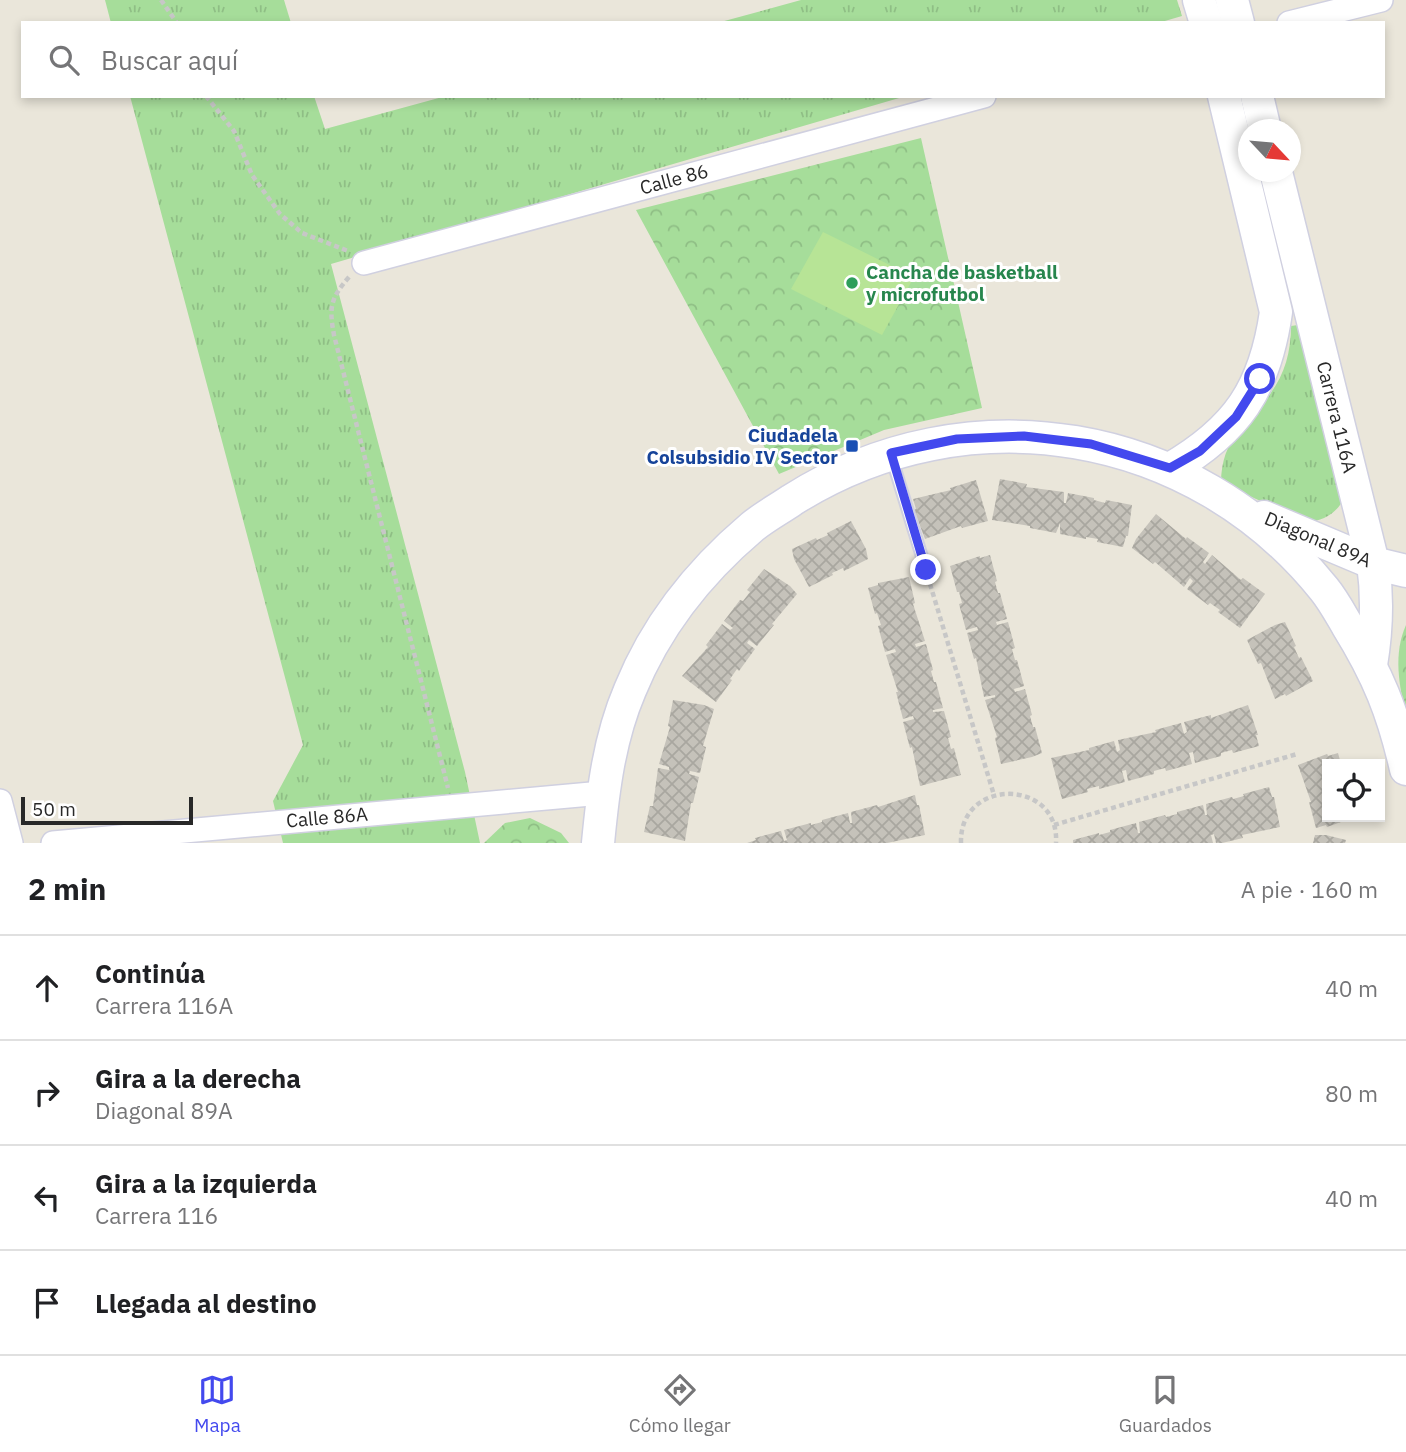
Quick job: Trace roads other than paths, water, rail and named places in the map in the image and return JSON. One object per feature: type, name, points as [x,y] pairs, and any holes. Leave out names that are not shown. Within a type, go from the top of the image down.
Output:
[{"type":"street","points":[[1199,0],[1205,21]]},
{"type":"street","points":[[1232,0],[1237,21]]},
{"type":"street","points":[[1297,21],[1381,0]]},
{"type":"street","name":"Calle 86","points":[[364,263],[977,98]]},
{"type":"street","points":[[1170,468],[1200,451],[1236,417],[1260,379],[1273,335],[1276,312],[1224,98]]},
{"type":"street","points":[[1257,98],[1262,119]]},
{"type":"street","name":"Carrera 116A","points":[[1278,182],[1373,563],[1378,597],[1377,631],[1371,664]]},
{"type":"street","name":"Diagonal 89A","points":[[598,843],[602,793],[612,741],[629,690],[653,643],[698,579],[754,525],[824,480],[891,453],[957,439],[1024,436],[1091,444],[1170,468],[1232,503],[1373,563],[1406,571]]},
{"type":"street","name":"Diagonal 89A","points":[[1232,503],[1282,543],[1326,591],[1371,664],[1396,727],[1406,769]]},
{"type":"street","points":[[1326,591],[1341,573],[1373,563]]},
{"type":"street","name":"Calle 86A","points":[[53,843],[602,793]]},
{"type":"street","points":[[0,801],[11,843]]},
{"type":"lane","points":[[891,453],[926,570]]},
{"type":"place","name":"Cancha de basketball y microfutbol","points":[[852,283]]},
{"type":"place","name":"Ciudadela Colsubsidio IV Sector","points":[[852,446]]}]
